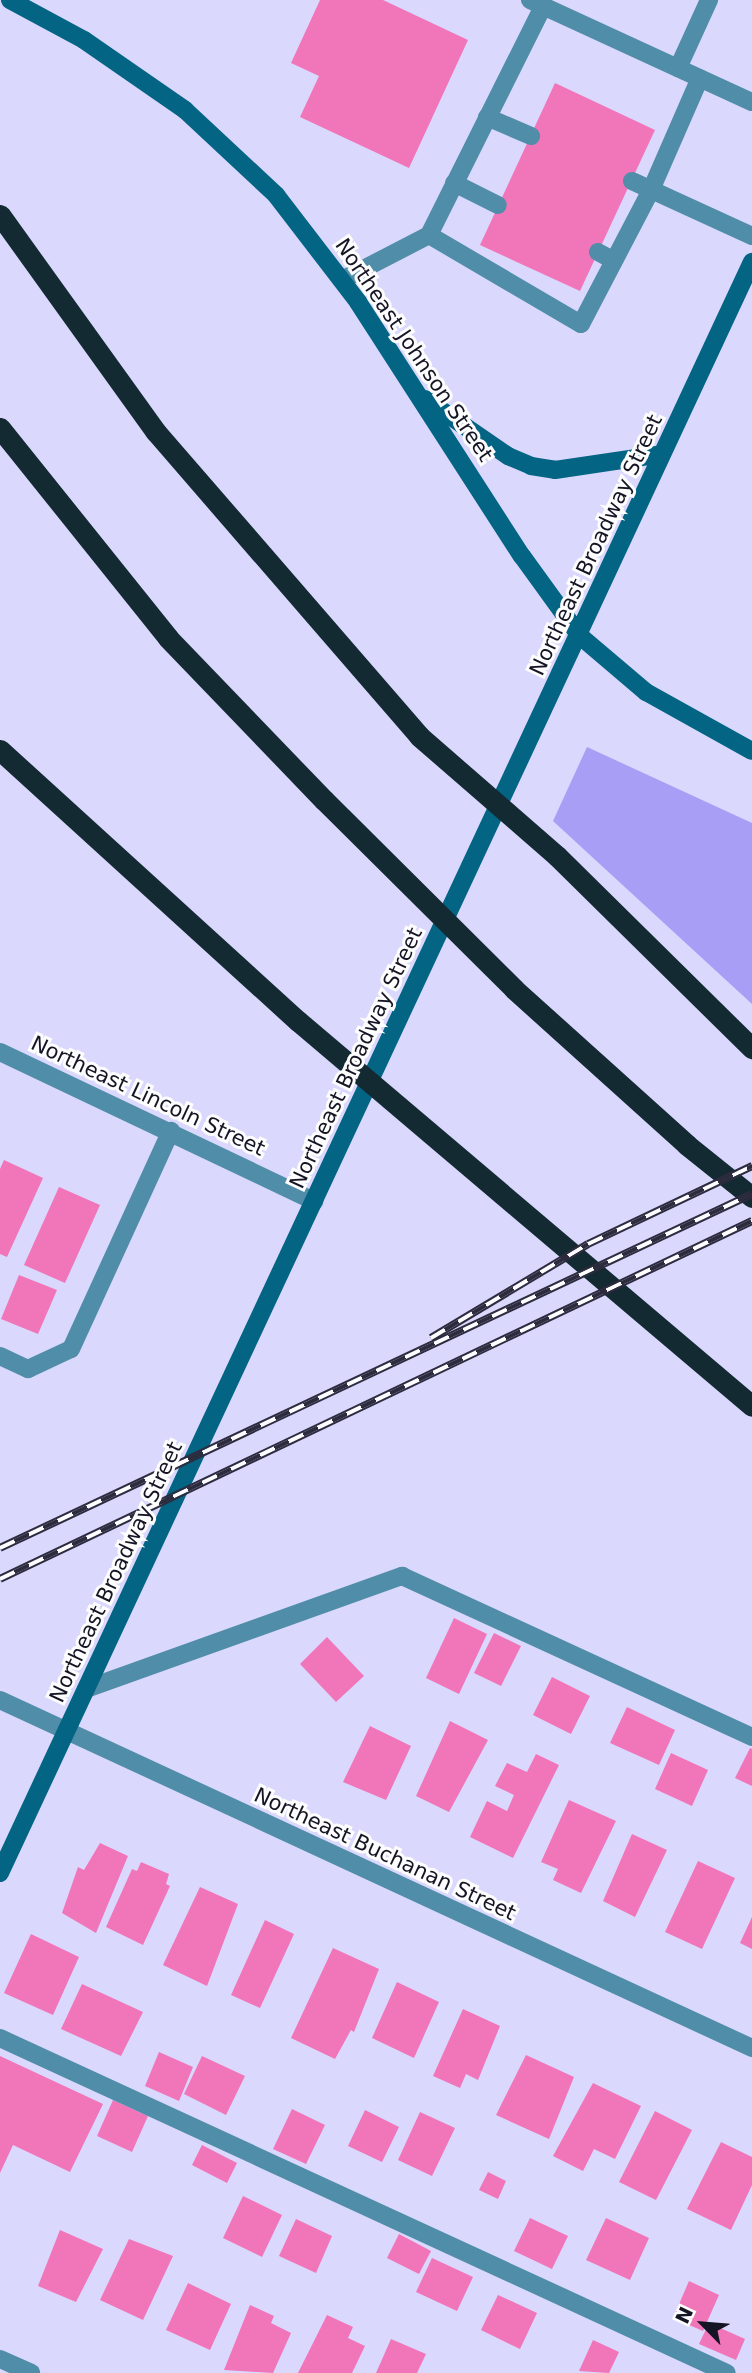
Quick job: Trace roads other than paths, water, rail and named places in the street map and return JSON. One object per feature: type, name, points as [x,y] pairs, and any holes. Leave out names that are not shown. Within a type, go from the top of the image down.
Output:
[{"type":"highway","points":[[0,215],[156,432],[419,736],[557,856],[752,1048]]},
{"type":"highway","points":[[0,428],[168,638],[324,800],[514,989],[687,1145],[752,1197]]},
{"type":"highway","points":[[0,750],[298,1021],[752,1406]]},
{"type":"main road","name":"Northeast Johnson Street","points":[[10,0],[84,40],[186,110],[275,195],[342,280],[522,556],[580,636],[646,692],[752,751]]},
{"type":"main road","name":"Northeast Broadway Street","points":[[0,1873],[545,711],[752,262]]},
{"type":"main road","points":[[419,395],[508,456],[531,466],[563,469],[662,454]]},
{"type":"street","points":[[678,68],[709,0]]},
{"type":"street","points":[[342,280],[429,234],[487,117],[536,3],[752,102]]},
{"type":"street","points":[[429,234],[582,324],[606,257],[651,190],[700,78]]},
{"type":"street","points":[[487,117],[530,136]]},
{"type":"street","points":[[632,181],[752,236]]},
{"type":"street","points":[[454,183],[498,205]]},
{"type":"street","name":"Northeast Lincoln Street","points":[[0,1052],[314,1201]]},
{"type":"street","points":[[0,1356],[29,1369],[71,1349],[171,1131]]},
{"type":"street","points":[[86,1689],[402,1576],[752,1738]]},
{"type":"street","name":"Northeast Buchanan Street","points":[[0,1700],[752,2049]]},
{"type":"street","points":[[0,2038],[727,2373]]},
{"type":"street","points":[[0,2359],[31,2373]]},
{"type":"railway","points":[[431,1338],[588,1244],[752,1166]]},
{"type":"railway","points":[[0,1548],[752,1194]]},
{"type":"railway","points":[[0,1579],[752,1221]]}]
